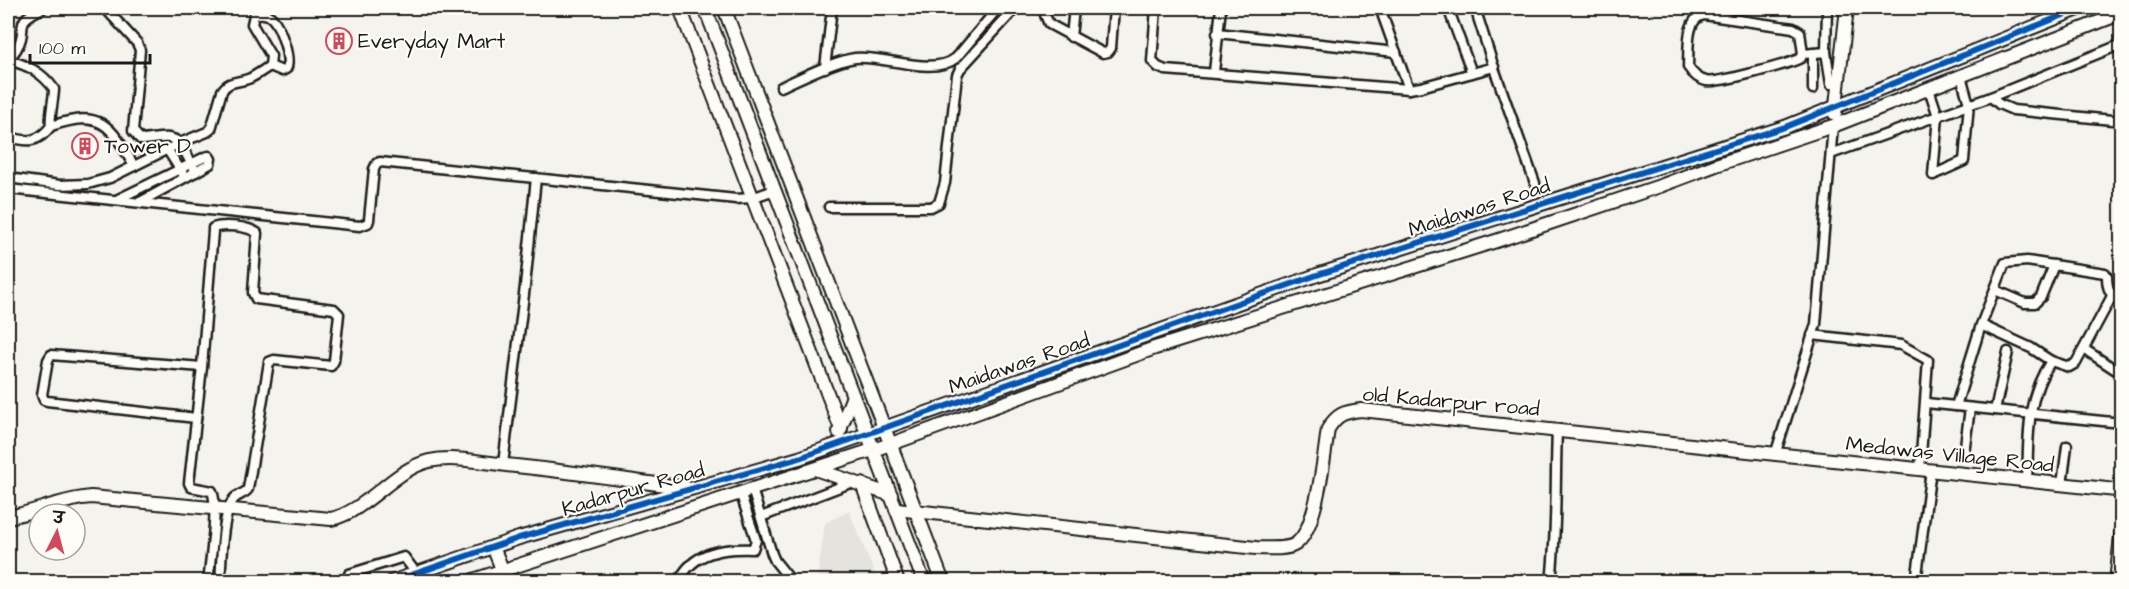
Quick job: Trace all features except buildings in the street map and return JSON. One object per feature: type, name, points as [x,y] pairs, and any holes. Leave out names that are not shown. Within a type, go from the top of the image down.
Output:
[{"type":"street","points":[[43,8],[25,18],[22,24],[21,40],[8,60],[25,65],[46,78],[54,89],[53,107],[49,120],[51,126]]},
{"type":"street","points":[[105,8],[137,43],[140,50],[133,131],[141,140],[166,137],[176,139],[194,168],[140,202]]},
{"type":"street","points":[[680,8],[841,429]]},
{"type":"street","points":[[705,8],[924,582]]},
{"type":"street","points":[[724,8],[943,582]]},
{"type":"street","points":[[825,68],[832,8]]},
{"type":"street","points":[[781,87],[852,58],[865,57],[935,66],[948,64],[956,58],[998,8]]},
{"type":"street","points":[[829,207],[931,207],[939,203],[945,183],[957,75],[1016,8]]},
{"type":"street","points":[[1048,8],[1046,15],[1048,24],[1103,52],[1108,52],[1111,48],[1114,8]]},
{"type":"street","points":[[1071,37],[1074,8]]},
{"type":"street","points":[[1156,8],[1152,61],[1165,70],[1214,72],[1409,89],[1494,67]]},
{"type":"street","points":[[1214,72],[1221,8]]},
{"type":"street","points":[[1380,8],[1409,89]]},
{"type":"street","points":[[1448,8],[1472,73]]},
{"type":"street","points":[[1475,8],[1536,183]]},
{"type":"street","points":[[1827,8],[1826,52],[1831,84]]},
{"type":"street","points":[[1775,455],[1816,324],[1833,126],[1847,8]]},
{"type":"street","name":"Maidawas Road","points":[[884,428],[1317,275],[1785,127],[2081,8]]},
{"type":"street","name":"Maidawas Road","points":[[891,444],[1155,348],[1496,241],[1833,126],[2121,13]]},
{"type":"street","points":[[257,14],[266,14],[273,19],[288,55],[289,62],[286,69],[282,71],[270,66],[271,56],[252,24],[254,15],[257,14]]},
{"type":"street","points":[[1803,54],[1800,32],[1793,28],[1704,15],[1699,16],[1691,24],[1688,67],[1697,77],[1713,82],[1788,63],[1801,58],[1803,54],[1826,52]]},
{"type":"street","points":[[1217,33],[1396,52]]},
{"type":"street","points":[[1832,154],[1970,105],[2121,44]]},
{"type":"street","points":[[1813,53],[1813,89]]},
{"type":"street","points":[[8,178],[60,185],[88,184],[110,178],[207,132],[211,129],[225,86],[251,78],[270,66]]},
{"type":"street","points":[[1929,89],[1938,116],[1933,175],[1964,161],[1970,105],[1961,76]]},
{"type":"street","points":[[1991,97],[1999,104],[2013,110],[2121,121]]},
{"type":"street","points":[[8,136],[31,141],[44,136],[51,126],[80,118],[100,122],[110,129],[134,166]]},
{"type":"street","points":[[167,149],[183,174]]},
{"type":"street","points":[[8,189],[364,225],[369,220],[374,169],[380,162],[727,198],[752,198],[774,190]]},
{"type":"street","points":[[117,199],[183,174]]},
{"type":"street","points":[[503,464],[536,178]]},
{"type":"street","points":[[208,582],[215,509],[213,492],[190,485],[213,231],[217,226],[251,229],[257,232],[253,293],[255,299],[334,309],[339,312],[332,366],[274,360],[269,362],[247,493],[235,498],[228,510],[220,582]]},
{"type":"street","points":[[1956,406],[1981,325],[2005,263],[2027,261],[2105,273],[2108,290],[2121,302]]},
{"type":"street","points":[[1995,290],[2025,303],[2035,303],[2041,297],[2054,265]]},
{"type":"street","points":[[1981,325],[2031,348],[2051,361],[2069,367],[2076,363],[2112,296]]},
{"type":"street","points":[[1812,335],[1901,345],[1928,360],[1925,469],[1916,582]]},
{"type":"street","points":[[2084,349],[2121,374]]},
{"type":"street","points":[[1995,410],[2008,352]]},
{"type":"street","points":[[196,418],[47,401],[42,398],[42,395],[48,360],[51,355],[202,367]]},
{"type":"street","points":[[2027,482],[2032,401],[2041,376],[2051,361]]},
{"type":"street","points":[[825,449],[841,429],[853,396]]},
{"type":"street","points":[[1926,403],[2121,423]]},
{"type":"street","points":[[1964,453],[1970,408]]},
{"type":"street","name":"old Kadarpur road","points":[[896,509],[1245,547],[1275,548],[1293,545],[1305,535],[1312,518],[1328,429],[1334,419],[1346,412],[1361,410],[1775,455]]},
{"type":"street","name":"Kadarpur Road","points":[[391,582],[493,547],[825,449],[884,428]]},
{"type":"street","points":[[1551,582],[1556,536],[1557,430]]},
{"type":"street","name":"Kadarpur Road","points":[[467,582],[891,444]]},
{"type":"street","points":[[2062,485],[2067,446]]},
{"type":"street","name":"Medawas Village Road","points":[[1775,455],[2121,491]]},
{"type":"street","points":[[8,516],[91,497],[331,519],[347,513],[412,468],[429,461],[452,460],[503,464],[694,488]]},
{"type":"street","points":[[815,469],[891,495]]},
{"type":"street","points":[[760,515],[858,483]]},
{"type":"street","points":[[858,483],[898,582]]},
{"type":"street","points":[[746,490],[760,515],[775,561],[792,582]]},
{"type":"street","points":[[679,582],[687,568],[700,557],[722,550],[753,549],[756,540],[746,490]]},
{"type":"street","points":[[2116,582],[2121,526]]},
{"type":"street","points":[[493,547],[502,569]]},
{"type":"street","points":[[346,582],[349,574],[404,557],[416,573]]},
{"type":"street","points":[[210,561],[222,562]]},
{"type":"shaded area","points":[[849,511],[878,581],[817,581],[825,523]]},
{"type":"cycle path","points":[[391,582],[519,538],[799,458],[1317,275],[1785,127],[2081,8]]},
{"type":"place","name":"Everyday Mart","points":[[339,41]]},
{"type":"place","name":"Tower D","points":[[85,146]]}]
